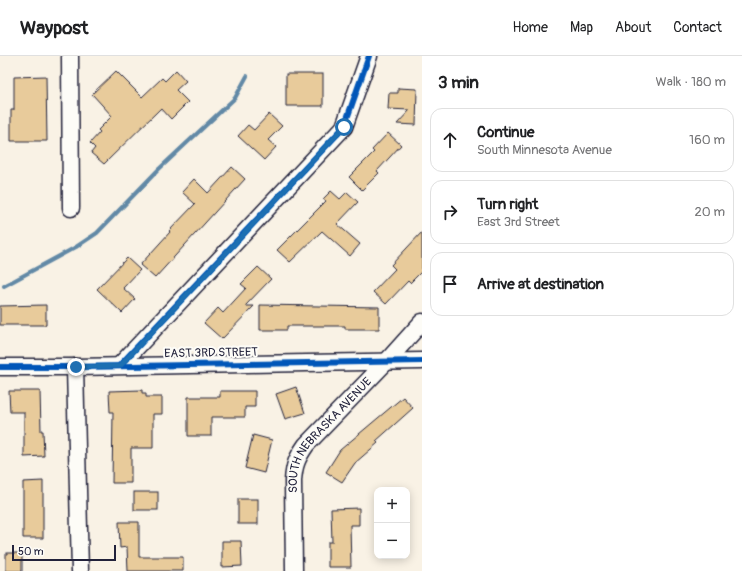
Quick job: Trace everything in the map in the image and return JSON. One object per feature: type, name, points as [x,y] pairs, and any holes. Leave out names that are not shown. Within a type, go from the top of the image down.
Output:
[{"type":"street","points":[[70,56],[71,208]]},
{"type":"street","points":[[120,366],[344,127],[369,56]]},
{"type":"street","name":"SOUTH NEBRASKA AVENUE","points":[[294,571],[293,481],[294,467],[298,456],[306,445],[386,362],[422,322]]},
{"type":"street","name":"EAST 3RD STREET","points":[[0,367],[422,361]]},
{"type":"street","points":[[76,367],[80,571]]},
{"type":"building","points":[[176,70],[186,81],[176,90],[188,102],[171,119],[161,108],[104,164],[91,153],[95,148],[90,143],[100,132],[98,130],[112,116],[92,94],[116,71],[142,97],[162,78],[165,81]]},
{"type":"building","points":[[286,74],[323,74],[323,106],[286,106]]},
{"type":"building","points":[[46,76],[47,141],[11,141],[11,110],[14,110],[14,77]]},
{"type":"building","points":[[398,88],[417,89],[416,125],[397,124],[410,110],[388,109],[389,93],[398,93]]},
{"type":"building","points":[[269,114],[282,126],[268,140],[276,147],[264,160],[238,136],[248,125],[254,130]]},
{"type":"building","points":[[388,133],[401,145],[377,171],[379,173],[362,190],[349,177],[374,152],[372,150]]},
{"type":"building","points":[[232,167],[245,179],[155,278],[140,265],[170,232],[169,231],[195,204],[182,192],[194,179],[208,193]]},
{"type":"building","points":[[331,191],[340,199],[347,192],[358,202],[337,224],[360,244],[350,256],[322,231],[290,262],[277,250],[326,201],[323,199]]},
{"type":"building","points":[[422,232],[422,271],[410,283],[408,281],[386,304],[373,292],[395,269],[391,265]]},
{"type":"building","points":[[127,258],[140,270],[123,288],[135,299],[122,313],[97,289]]},
{"type":"building","points":[[258,267],[271,279],[245,306],[254,306],[222,339],[204,323],[218,308],[223,313],[246,288],[241,284]]},
{"type":"building","points":[[46,305],[46,325],[0,325],[0,306]]},
{"type":"building","points":[[260,305],[379,307],[379,329],[345,329],[345,326],[287,326],[287,330],[260,330]]},
{"type":"building","points":[[296,387],[305,413],[285,419],[276,394]]},
{"type":"building","points":[[142,390],[142,393],[146,393],[146,397],[162,397],[162,414],[153,414],[153,448],[131,448],[131,483],[112,483],[113,412],[110,412],[109,391]]},
{"type":"building","points":[[9,391],[40,391],[41,431],[43,431],[44,456],[24,457],[24,412],[10,412]]},
{"type":"building","points":[[220,391],[255,391],[255,407],[245,407],[245,417],[211,417],[211,436],[188,436],[188,397],[220,397]]},
{"type":"building","points":[[403,397],[413,408],[376,441],[378,443],[355,463],[342,482],[326,472],[340,450]]},
{"type":"building","points":[[253,435],[272,440],[264,473],[245,468]]},
{"type":"building","points":[[43,481],[43,538],[23,538],[23,482]]},
{"type":"building","points":[[134,492],[158,492],[158,510],[134,510]]},
{"type":"building","points":[[238,499],[258,499],[258,524],[238,524]]},
{"type":"building","points":[[359,508],[359,525],[350,525],[351,567],[328,567],[328,542],[332,542],[331,509]]},
{"type":"building","points":[[119,522],[139,522],[139,557],[183,557],[183,571],[128,571],[127,547],[120,548]]},
{"type":"building","points":[[222,541],[241,541],[242,566],[222,567]]},
{"type":"building","points":[[6,553],[22,553],[22,571],[6,571]]},
{"type":"waterway","points":[[4,286],[76,247],[97,233],[159,169],[235,98],[247,76]]},
{"type":"cycle path","points":[[120,365],[344,127],[369,56]]},
{"type":"cycle path","points":[[0,367],[422,361]]},
{"type":"route","points":[[76,367],[120,366],[344,127]]}]
